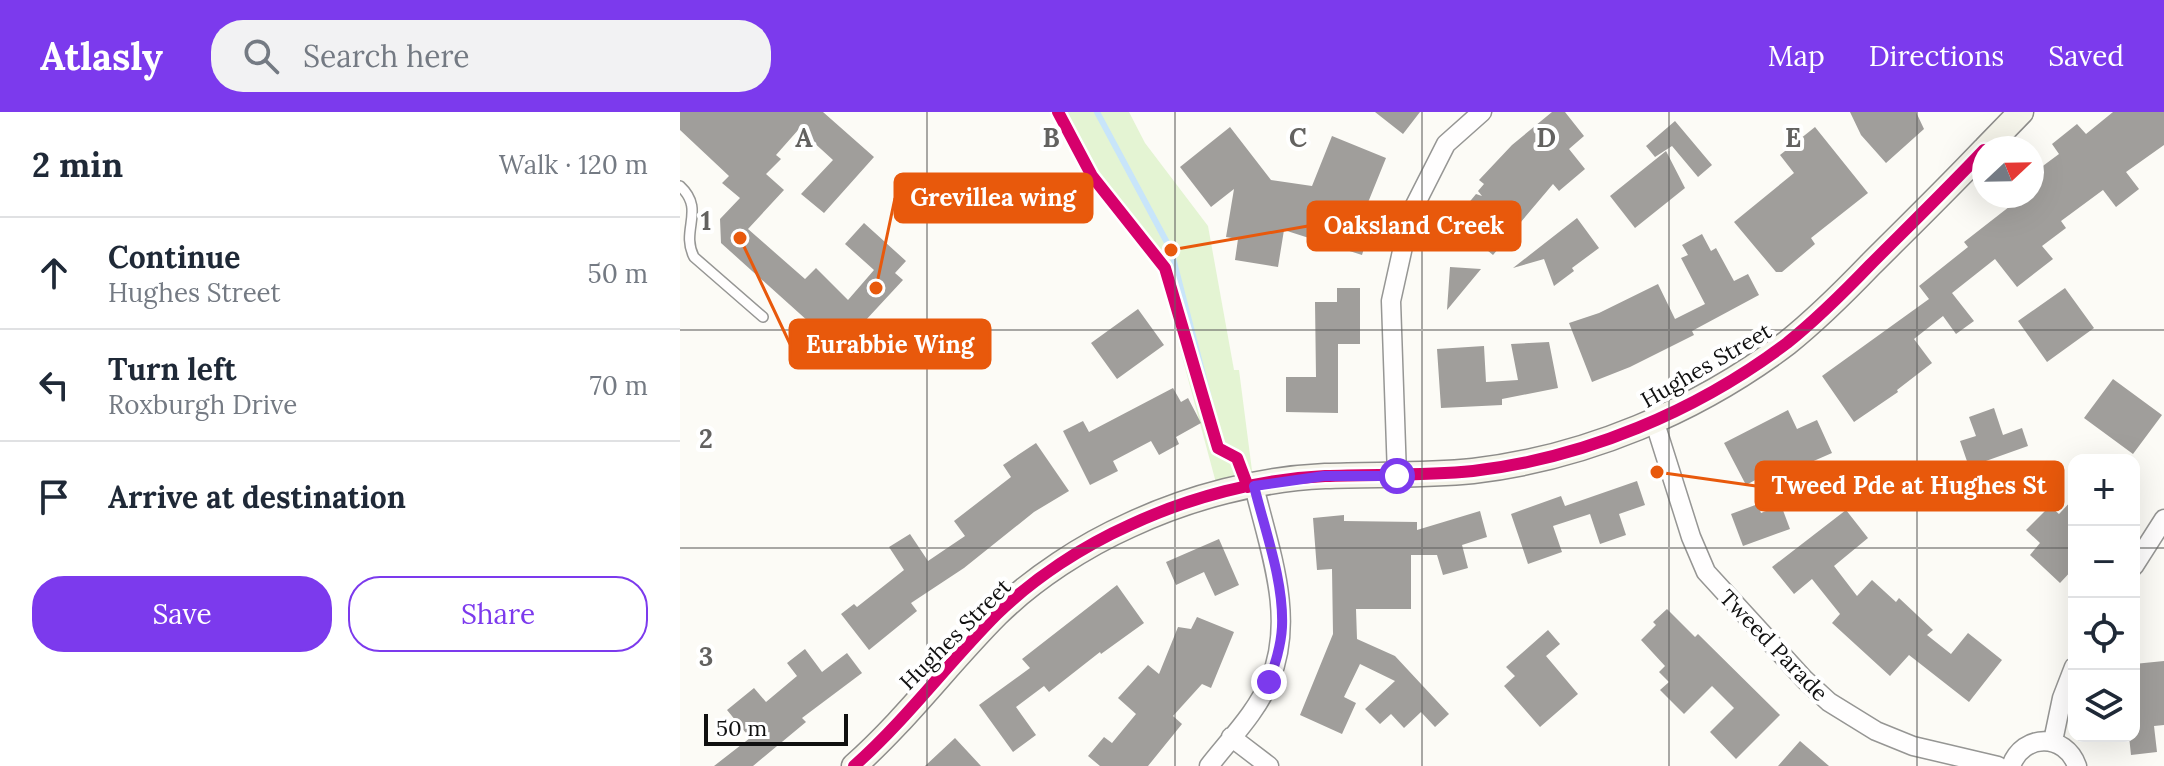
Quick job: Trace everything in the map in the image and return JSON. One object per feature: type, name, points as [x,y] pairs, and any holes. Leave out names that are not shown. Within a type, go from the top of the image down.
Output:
[{"type":"street","points":[[1397,476],[1391,301],[1410,215],[1446,144],[1482,112]]},
{"type":"street","name":"Hughes Street","points":[[1998,136],[2021,112]]},
{"type":"street","name":"Hughes Street","points":[[854,766],[999,612],[1048,572],[1128,526],[1170,508],[1254,486],[1324,476],[1397,476],[1477,470],[1550,457],[1654,420],[1707,393],[1787,342],[1821,314],[1972,162]]},
{"type":"street","name":"Tweed Parade","points":[[1654,420],[1691,537],[1706,572],[1805,680],[1829,702],[1876,731],[1913,746],[1998,766]]},
{"type":"street","points":[[1209,766],[1254,709],[1269,682],[1278,655],[1282,627],[1278,584],[1254,486]]},
{"type":"street","points":[[2140,557],[2164,519]]},
{"type":"street","points":[[2053,741],[2062,698],[2073,670]]},
{"type":"street","points":[[1231,737],[1269,766]]},
{"type":"street","points":[[2011,766],[2026,746],[2038,741],[2053,741],[2066,748],[2077,766]]},
{"type":"lane","points":[[680,186],[690,198],[692,209],[686,228],[689,249],[694,257],[763,317]]},
{"type":"green space","points":[[1052,112],[1129,112],[1145,143],[1208,226],[1234,370],[1239,370],[1254,486],[1219,494],[1159,271],[1088,181]]},
{"type":"building","points":[[680,112],[823,112],[874,157],[824,213],[801,194],[833,160],[799,129],[776,155],[781,159],[766,174],[784,190],[748,229],[805,279],[816,268],[848,300],[874,270],[845,244],[864,223],[906,261],[895,273],[903,280],[839,349],[721,243],[720,219],[740,198],[722,183],[729,176],[680,130]]},
{"type":"building","points":[[1375,112],[1420,112],[1403,134]]},
{"type":"building","points":[[1552,112],[1565,112],[1584,136],[1569,149],[1585,169],[1559,191],[1553,184],[1493,255],[1453,222],[1476,194],[1482,196],[1478,191],[1484,184],[1479,180],[1512,145]]},
{"type":"building","points":[[1850,112],[1916,112],[1924,129],[1886,163],[1861,135]]},
{"type":"building","points":[[2113,112],[2164,112],[2164,145],[2126,172],[2139,189],[2116,207],[2103,190],[2061,221],[2066,228],[2042,246],[2053,259],[2017,287],[1995,259],[1952,293],[1974,321],[1956,334],[1943,316],[1914,339],[1932,363],[1898,392],[1854,422],[1822,376],[1929,299],[1919,286],[1968,247],[1964,242],[2008,208],[2044,208],[2044,165],[2059,154],[2052,144],[2077,124],[2086,134]]},
{"type":"building","points":[[1675,121],[1712,165],[1698,177],[1672,146],[1655,157],[1646,146]]},
{"type":"building","points":[[1230,127],[1271,180],[1312,186],[1332,136],[1386,158],[1367,205],[1376,208],[1362,255],[1284,230],[1278,267],[1235,260],[1238,239],[1226,237],[1234,189],[1211,207],[1180,167]]},
{"type":"building","points":[[1815,127],[1868,193],[1811,238],[1815,244],[1782,272],[1776,272],[1734,222],[1794,173],[1780,155]]},
{"type":"building","points":[[1666,151],[1685,188],[1635,228],[1610,196]]},
{"type":"building","points":[[1577,218],[1599,248],[1572,268],[1574,271],[1554,286],[1544,259],[1513,268]]},
{"type":"building","points":[[1702,234],[1711,251],[1716,248],[1734,281],[1748,274],[1759,295],[1692,331],[1694,335],[1592,382],[1569,323],[1599,313],[1658,284],[1675,319],[1705,304],[1681,258],[1688,255],[1682,245]]},
{"type":"building","points":[[1450,267],[1481,269],[1447,310]]},
{"type":"building","points":[[1337,288],[1360,288],[1360,344],[1338,344],[1338,413],[1286,412],[1286,377],[1316,377],[1315,302],[1337,302]]},
{"type":"building","points":[[2065,288],[2094,328],[2047,362],[2018,321]]},
{"type":"building","points":[[1138,309],[1164,345],[1117,379],[1091,343]]},
{"type":"building","points":[[1549,342],[1558,388],[1502,399],[1502,405],[1441,408],[1437,349],[1484,346],[1486,382],[1518,380],[1511,344]]},
{"type":"building","points":[[2113,379],[2162,415],[2133,454],[2084,418]]},
{"type":"building","points":[[1173,388],[1181,402],[1188,398],[1201,423],[1176,437],[1179,444],[1159,455],[1151,441],[1113,461],[1118,471],[1090,485],[1063,431],[1083,421],[1089,432]]},
{"type":"building","points":[[1994,408],[2003,435],[2022,428],[2028,446],[1969,467],[1960,441],[1976,436],[1969,417]]},
{"type":"building","points":[[1788,410],[1797,429],[1817,420],[1832,453],[1809,463],[1814,474],[1796,482],[1787,463],[1746,485],[1724,443]]},
{"type":"building","points":[[1036,443],[1069,491],[1034,512],[964,568],[911,603],[917,611],[869,650],[841,614],[854,604],[857,607],[904,570],[889,547],[910,534],[928,561],[965,536],[954,521],[1011,477],[1003,465]]},
{"type":"building","points":[[1637,481],[1645,505],[1619,514],[1626,535],[1600,544],[1590,514],[1553,526],[1562,552],[1528,564],[1511,514],[1561,496],[1565,506]]},
{"type":"building","points":[[1758,504],[1761,513],[1781,505],[1790,529],[1743,546],[1731,514]]},
{"type":"building","points":[[2068,504],[2068,574],[2060,583],[2030,555],[2040,543],[2026,530],[2050,506],[2059,514]]},
{"type":"building","points":[[1846,510],[1868,538],[1834,566],[1857,596],[1872,580],[1896,602],[1899,598],[1933,630],[1927,635],[1951,654],[1968,633],[2002,660],[1969,702],[1909,655],[1890,676],[1832,623],[1840,614],[1812,579],[1794,594],[1772,567]]},
{"type":"building","points":[[1480,511],[1487,537],[1462,545],[1468,568],[1443,575],[1437,555],[1411,555],[1411,609],[1356,609],[1357,639],[1395,656],[1449,714],[1435,727],[1421,712],[1404,728],[1391,714],[1380,724],[1365,709],[1395,681],[1360,664],[1344,697],[1356,703],[1342,734],[1300,715],[1333,634],[1332,569],[1317,570],[1313,518],[1344,515],[1344,521],[1417,522],[1417,530]]},
{"type":"building","points":[[1219,539],[1239,585],[1215,596],[1204,572],[1176,585],[1166,562]]},
{"type":"building","points":[[1117,585],[1144,623],[1049,692],[1044,686],[1016,707],[1036,735],[1013,752],[979,705],[1030,668],[1022,659]]},
{"type":"building","points":[[1667,609],[1695,637],[1698,634],[1780,715],[1736,759],[1710,732],[1734,708],[1712,686],[1684,714],[1660,690],[1669,682],[1659,672],[1665,666],[1641,640]]},
{"type":"building","points":[[1197,617],[1234,632],[1211,688],[1202,684],[1173,716],[1182,724],[1148,766],[1100,766],[1088,756],[1104,737],[1112,743],[1136,714],[1118,698],[1148,665],[1159,674],[1178,627],[1191,629]]},
{"type":"building","points":[[1548,630],[1560,644],[1546,656],[1578,694],[1540,727],[1504,686],[1515,676],[1506,667]]},
{"type":"building","points":[[805,649],[822,672],[847,653],[862,673],[802,718],[806,722],[753,766],[714,766],[750,738],[727,710],[754,688],[766,702],[797,676],[787,663]]},
{"type":"building","points":[[2164,661],[2164,725],[2154,726],[2157,752],[2131,755],[2130,742],[2140,742],[2140,663]]},
{"type":"building","points":[[955,738],[981,766],[925,766]]},
{"type":"building","points":[[1800,741],[1829,766],[1778,766]]},
{"type":"waterway","points":[[1097,112],[1171,250],[1210,402]]},
{"type":"cycle path","points":[[1058,112],[1092,176],[1165,268],[1218,448],[1237,458],[1248,487]]},
{"type":"cycle path","points":[[854,766],[1011,601],[1077,553],[1112,533],[1201,498],[1250,485],[1325,476],[1454,473],[1515,465],[1598,443],[1638,428],[1716,390],[1787,343],[1850,285],[1972,162]]},
{"type":"place","name":"Eurabbie Wing","points":[[740,238]]},
{"type":"place","name":"Oaksland Creek","points":[[1171,250]]},
{"type":"place","name":"Grevillea wing","points":[[876,288]]},
{"type":"place","name":"Tweed Pde at Hughes St","points":[[1657,472]]},
{"type":"route","points":[[1269,682],[1278,655],[1281,611],[1278,584],[1254,486],[1324,476],[1397,476]]}]
